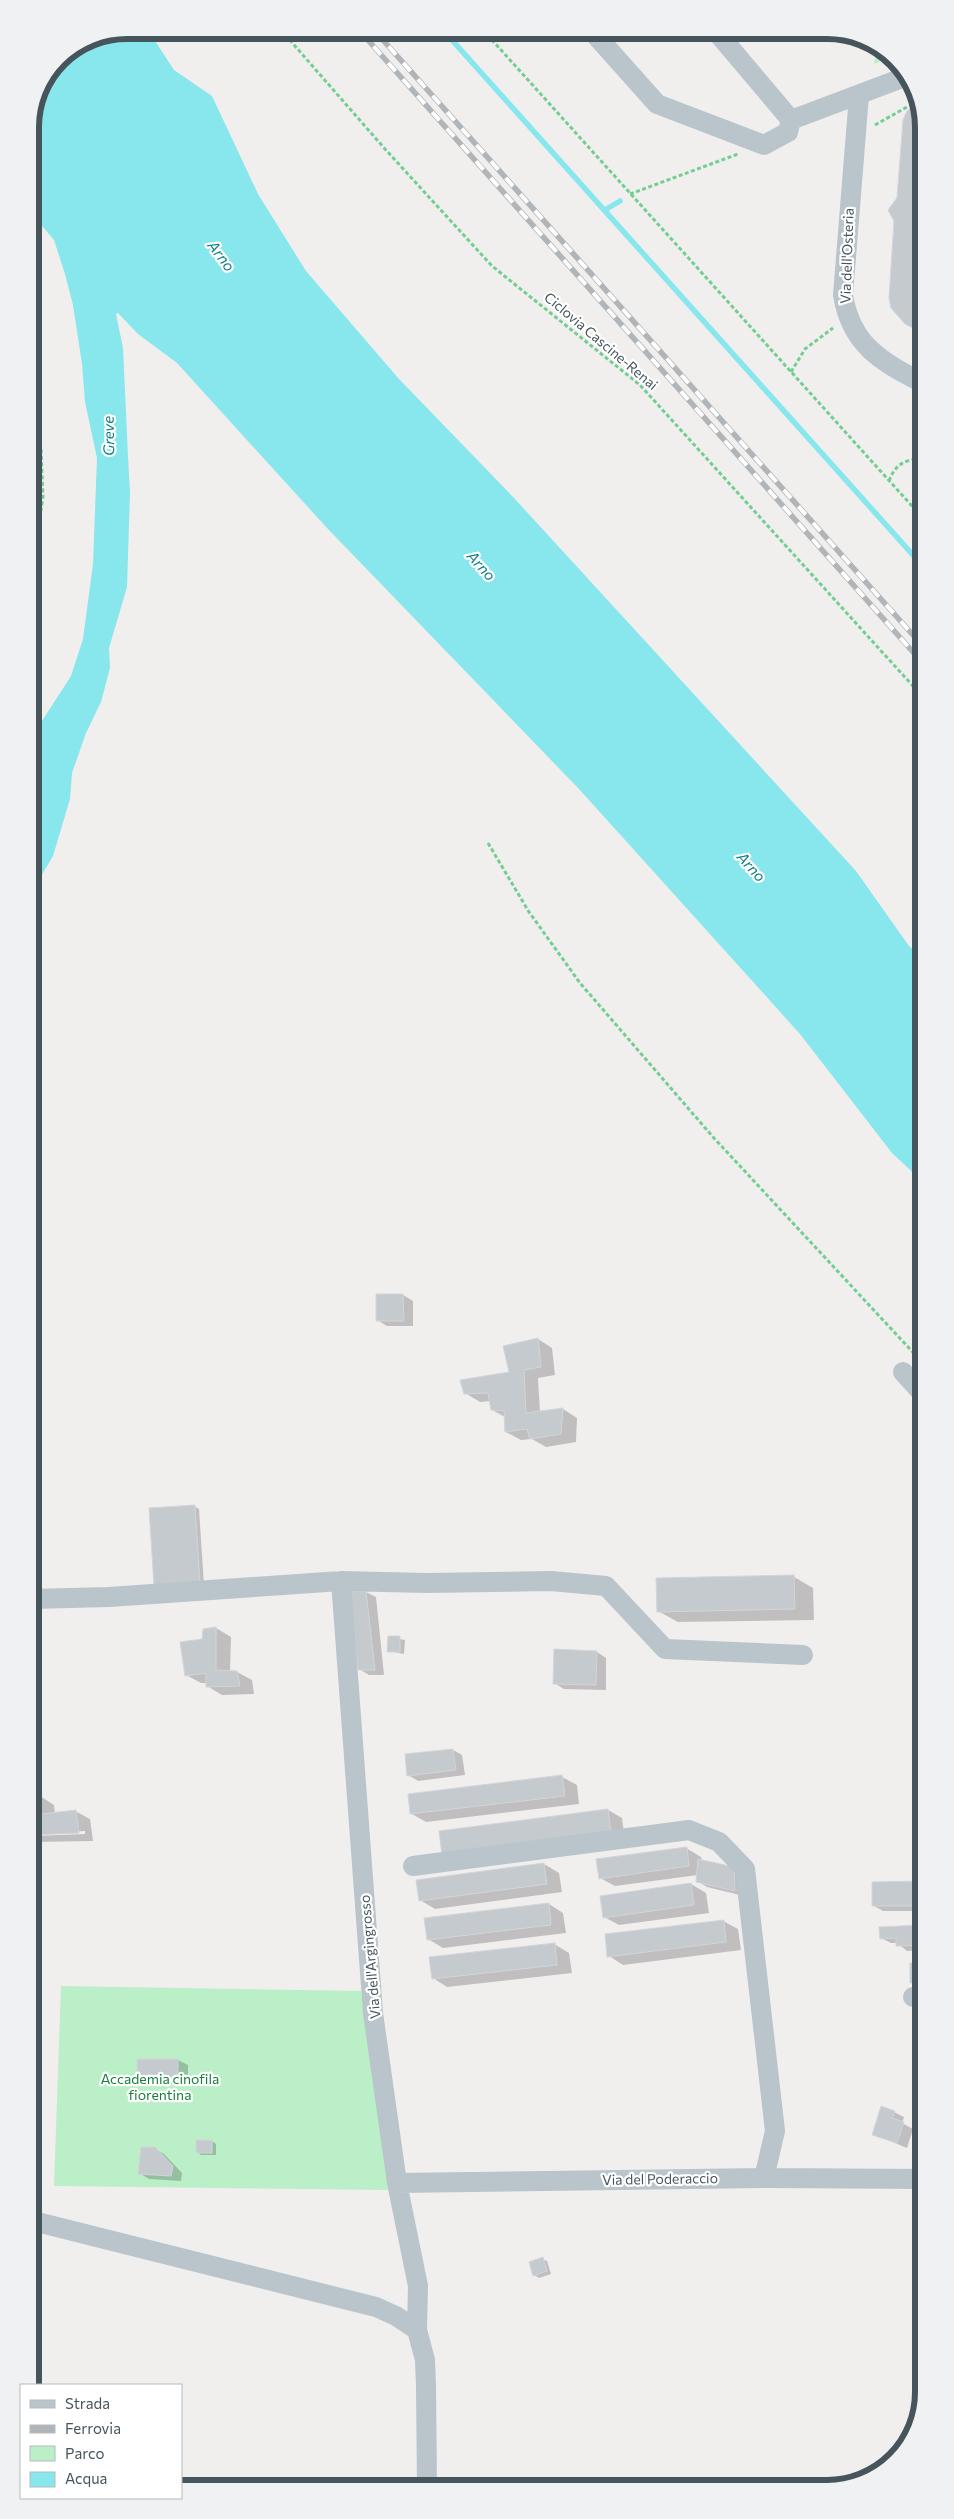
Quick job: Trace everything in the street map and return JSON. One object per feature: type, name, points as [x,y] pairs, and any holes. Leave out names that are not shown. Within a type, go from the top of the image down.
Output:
[{"type":"street","points":[[599,39],[657,104],[764,145],[788,132],[791,120]]},
{"type":"street","points":[[723,39],[791,120]]},
{"type":"street","points":[[791,120],[900,78]]},
{"type":"street","name":"Via dell'Osteria","points":[[859,94],[843,295],[846,312],[853,329],[863,344],[877,357],[915,379]]},
{"type":"street","points":[[903,1372],[915,1386]]},
{"type":"street","points":[[39,1599],[109,1597],[341,1581],[428,1583],[550,1581],[606,1586],[665,1649],[804,1654]]},
{"type":"street","name":"Via dell'Argingrosso","points":[[341,1581],[373,2013],[397,2182],[418,2286],[417,2330],[425,2360],[427,2480]]},
{"type":"street","points":[[414,1866],[688,1830],[719,1842],[745,1869],[774,2131],[764,2178]]},
{"type":"street","name":"Via del Poderaccio","points":[[397,2182],[764,2178],[915,2180]]},
{"type":"street","points":[[39,2223],[376,2307],[396,2316],[417,2330]]},
{"type":"path","name":"Ciclovia Cascine-Renai","points":[[289,39],[385,149],[492,266],[640,385],[915,688]]},
{"type":"path","points":[[491,39],[915,509]]},
{"type":"path","points":[[873,127],[907,107]]},
{"type":"path","points":[[630,194],[764,145]]},
{"type":"path","points":[[791,372],[805,349],[834,327],[846,312]]},
{"type":"path","points":[[39,434],[43,497],[39,523]]},
{"type":"path","points":[[889,481],[893,470],[903,461],[915,459]]},
{"type":"path","points":[[488,844],[529,912],[580,984],[713,1137],[915,1354]]},
{"type":"green space","points":[[876,53],[884,60],[874,64]]},
{"type":"green space","name":"Accademia cinofila fiorentina","points":[[61,1986],[361,1991],[388,2190],[54,2186]]},
{"type":"water","points":[[154,39],[174,70],[212,96],[258,194],[306,271],[399,379],[514,498],[856,871],[909,946],[915,951],[915,1174],[892,1153],[800,1034],[579,789],[327,528],[177,363],[138,334],[118,313],[116,314],[123,348],[130,493],[127,587],[109,648],[110,668],[101,702],[86,733],[72,773],[70,799],[53,856],[39,880],[39,726],[71,676],[83,639],[93,564],[97,458],[85,402],[82,364],[73,305],[54,240],[39,222],[39,121],[40,109],[45,93],[64,64],[93,45],[109,40]]},
{"type":"building","points":[[913,107],[915,115],[915,329],[905,324],[891,308],[889,298],[894,221],[888,210],[897,198],[903,120],[907,111]]},
{"type":"building","points":[[376,1294],[403,1294],[404,1321],[376,1321]]},
{"type":"building","points":[[538,1338],[541,1367],[524,1370],[526,1413],[563,1408],[561,1434],[530,1439],[527,1429],[505,1432],[504,1411],[491,1410],[488,1393],[464,1394],[460,1380],[509,1372],[503,1346]]},
{"type":"building","points":[[195,1505],[200,1583],[154,1586],[149,1508]]},
{"type":"building","points":[[794,1575],[795,1609],[657,1612],[656,1578]]},
{"type":"building","points":[[366,1591],[375,1670],[358,1670],[350,1592]]},
{"type":"building","points":[[216,1627],[216,1670],[237,1671],[240,1686],[206,1687],[206,1673],[185,1676],[180,1642],[202,1639],[203,1629]]},
{"type":"building","points":[[388,1636],[400,1636],[400,1652],[387,1652]]},
{"type":"building","points":[[554,1649],[597,1651],[596,1685],[553,1684]]},
{"type":"building","points":[[453,1749],[456,1770],[407,1776],[405,1754]]},
{"type":"building","points":[[562,1775],[565,1796],[410,1814],[408,1794]]},
{"type":"building","points":[[39,1795],[41,1814],[76,1810],[79,1833],[39,1835]]},
{"type":"building","points":[[608,1809],[611,1832],[442,1855],[439,1831]]},
{"type":"building","points":[[687,1847],[689,1866],[599,1879],[596,1859]]},
{"type":"building","points":[[698,1859],[734,1867],[735,1891],[696,1882]]},
{"type":"building","points":[[544,1863],[547,1884],[419,1901],[416,1880]]},
{"type":"building","points":[[915,1881],[915,1906],[872,1906],[872,1882]]},
{"type":"building","points":[[691,1883],[694,1905],[603,1918],[600,1896]]},
{"type":"building","points":[[549,1903],[551,1925],[427,1940],[424,1918]]},
{"type":"building","points":[[724,1920],[726,1942],[607,1957],[605,1934]]},
{"type":"building","points":[[915,1925],[915,1945],[896,1946],[896,1938],[880,1939],[879,1927]]},
{"type":"building","points":[[555,1943],[557,1965],[432,1979],[429,1957]]},
{"type":"building","points":[[910,1963],[915,1963],[915,1983],[910,1983]]},
{"type":"building","points":[[137,2059],[178,2059],[178,2079],[137,2079]]},
{"type":"building","points":[[881,2106],[895,2111],[892,2118],[904,2122],[897,2143],[872,2135]]},
{"type":"building","points":[[196,2140],[212,2140],[212,2153],[196,2153]]},
{"type":"building","points":[[141,2147],[155,2147],[173,2166],[171,2176],[138,2174]]},
{"type":"building","points":[[543,2257],[547,2271],[533,2276],[529,2262]]},
{"type":"waterway","points":[[451,39],[915,557]]},
{"type":"waterway","points":[[605,210],[620,201]]},
{"type":"railway","points":[[367,39],[915,654]]},
{"type":"railway","points":[[382,39],[915,637]]},
{"type":"water label","name":"Arno","points":[[221,256]]},
{"type":"water label","name":"Greve","points":[[109,436]]},
{"type":"water label","name":"Arno","points":[[481,566]]},
{"type":"water label","name":"Arno","points":[[751,867]]}]
